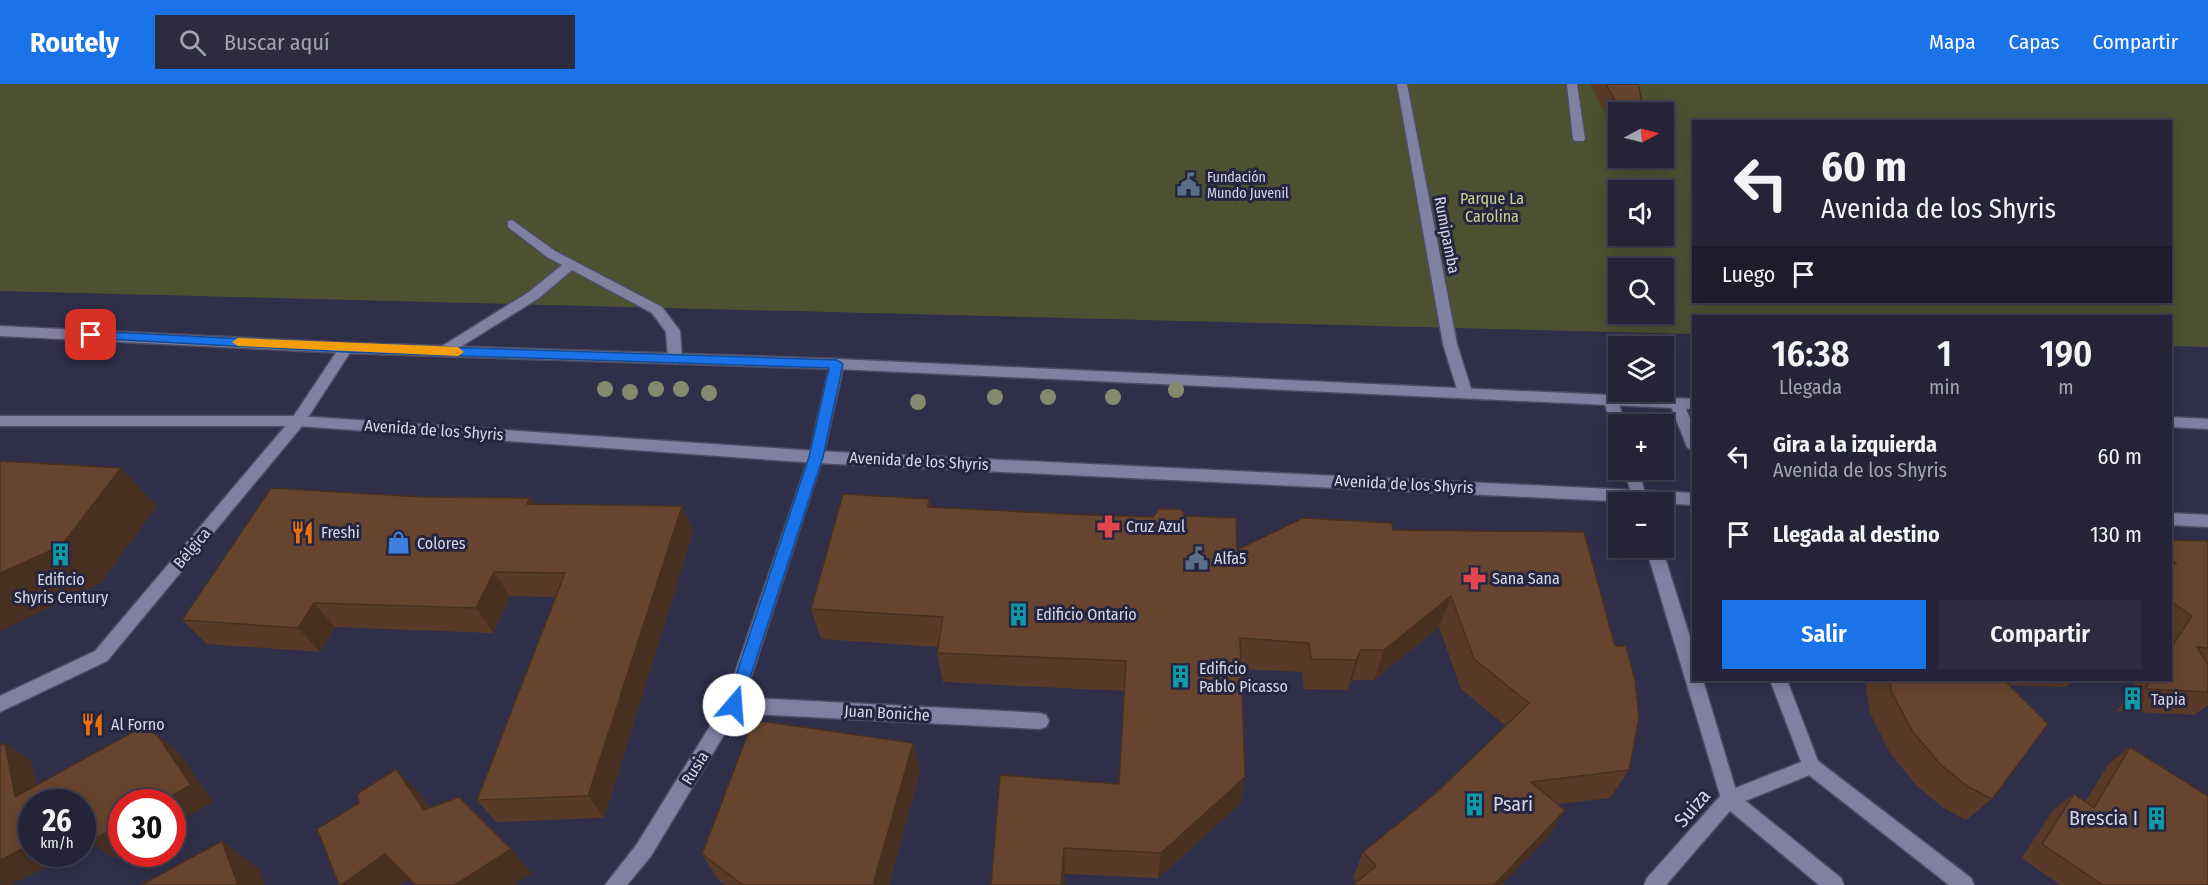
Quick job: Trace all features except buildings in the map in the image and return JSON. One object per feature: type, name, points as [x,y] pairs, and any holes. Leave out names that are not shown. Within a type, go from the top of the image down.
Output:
[{"type":"main road","name":"Rumipamba","points":[[1402,84],[1450,344],[1465,392]]},
{"type":"main road","points":[[1572,84],[1579,139]]},
{"type":"main road","points":[[512,224],[570,265],[657,310],[673,331],[675,359]]},
{"type":"main road","points":[[444,351],[534,295],[570,265]]},
{"type":"main road","points":[[0,331],[346,348],[837,364],[1608,400]]},
{"type":"main road","name":"Bélgica","points":[[0,704],[101,656],[298,421],[346,348]]},
{"type":"main road","name":"Rusia","points":[[615,885],[644,850],[734,705],[816,457],[837,364]]},
{"type":"main road","points":[[1644,402],[1692,404]]},
{"type":"main road","points":[[1677,404],[1692,442]]},
{"type":"main road","name":"Avenida de los Shyris","points":[[0,421],[298,421],[816,457],[1387,482],[1608,498]]},
{"type":"main road","points":[[2172,422],[2208,424]]},
{"type":"main road","name":"Avenida de los Shyris","points":[[1674,499],[1692,499]]},
{"type":"main road","points":[[2172,519],[2208,521]]},
{"type":"main road","points":[[1657,558],[1692,672]]},
{"type":"main road","points":[[1695,681],[1729,799],[1834,885]]},
{"type":"main road","points":[[1779,681],[1811,766],[1964,885]]},
{"type":"main road","name":"Juan Boniche","points":[[734,705],[1040,721]]},
{"type":"main road","name":"Suiza","points":[[1654,885],[1729,799],[1811,766]]},
{"type":"green space","name":"Parque La Carolina","points":[[0,84],[2208,84],[2208,347],[2172,346],[2172,315],[1692,315],[1692,334],[0,291]]},
{"type":"slow traffic","points":[[238,342],[458,352]]},
{"type":"place","name":"Fundación Mundo Juvenil","points":[[1189,185]]},
{"type":"place","name":"Cruz Azul","points":[[1108,526]]},
{"type":"place","name":"Freshi","points":[[303,532]]},
{"type":"place","name":"Colores","points":[[399,543]]},
{"type":"place","name":"Edificio Shyris Century","points":[[61,554]]},
{"type":"place","name":"Alfa5","points":[[1196,558]]},
{"type":"place","name":"Sana Sana","points":[[1474,578]]},
{"type":"place","name":"Edificio Ontario","points":[[1018,614]]},
{"type":"place","name":"Edificio Pablo Picasso","points":[[1181,677]]},
{"type":"place","name":"Tapia","points":[[2133,699]]},
{"type":"place","name":"Al Forno","points":[[93,724]]},
{"type":"place","name":"Psari","points":[[1475,804]]},
{"type":"place","name":"Brescia I","points":[[2156,818]]},
{"type":"route","points":[[91,335],[346,348],[837,364],[825,408],[816,457],[734,705]]}]
